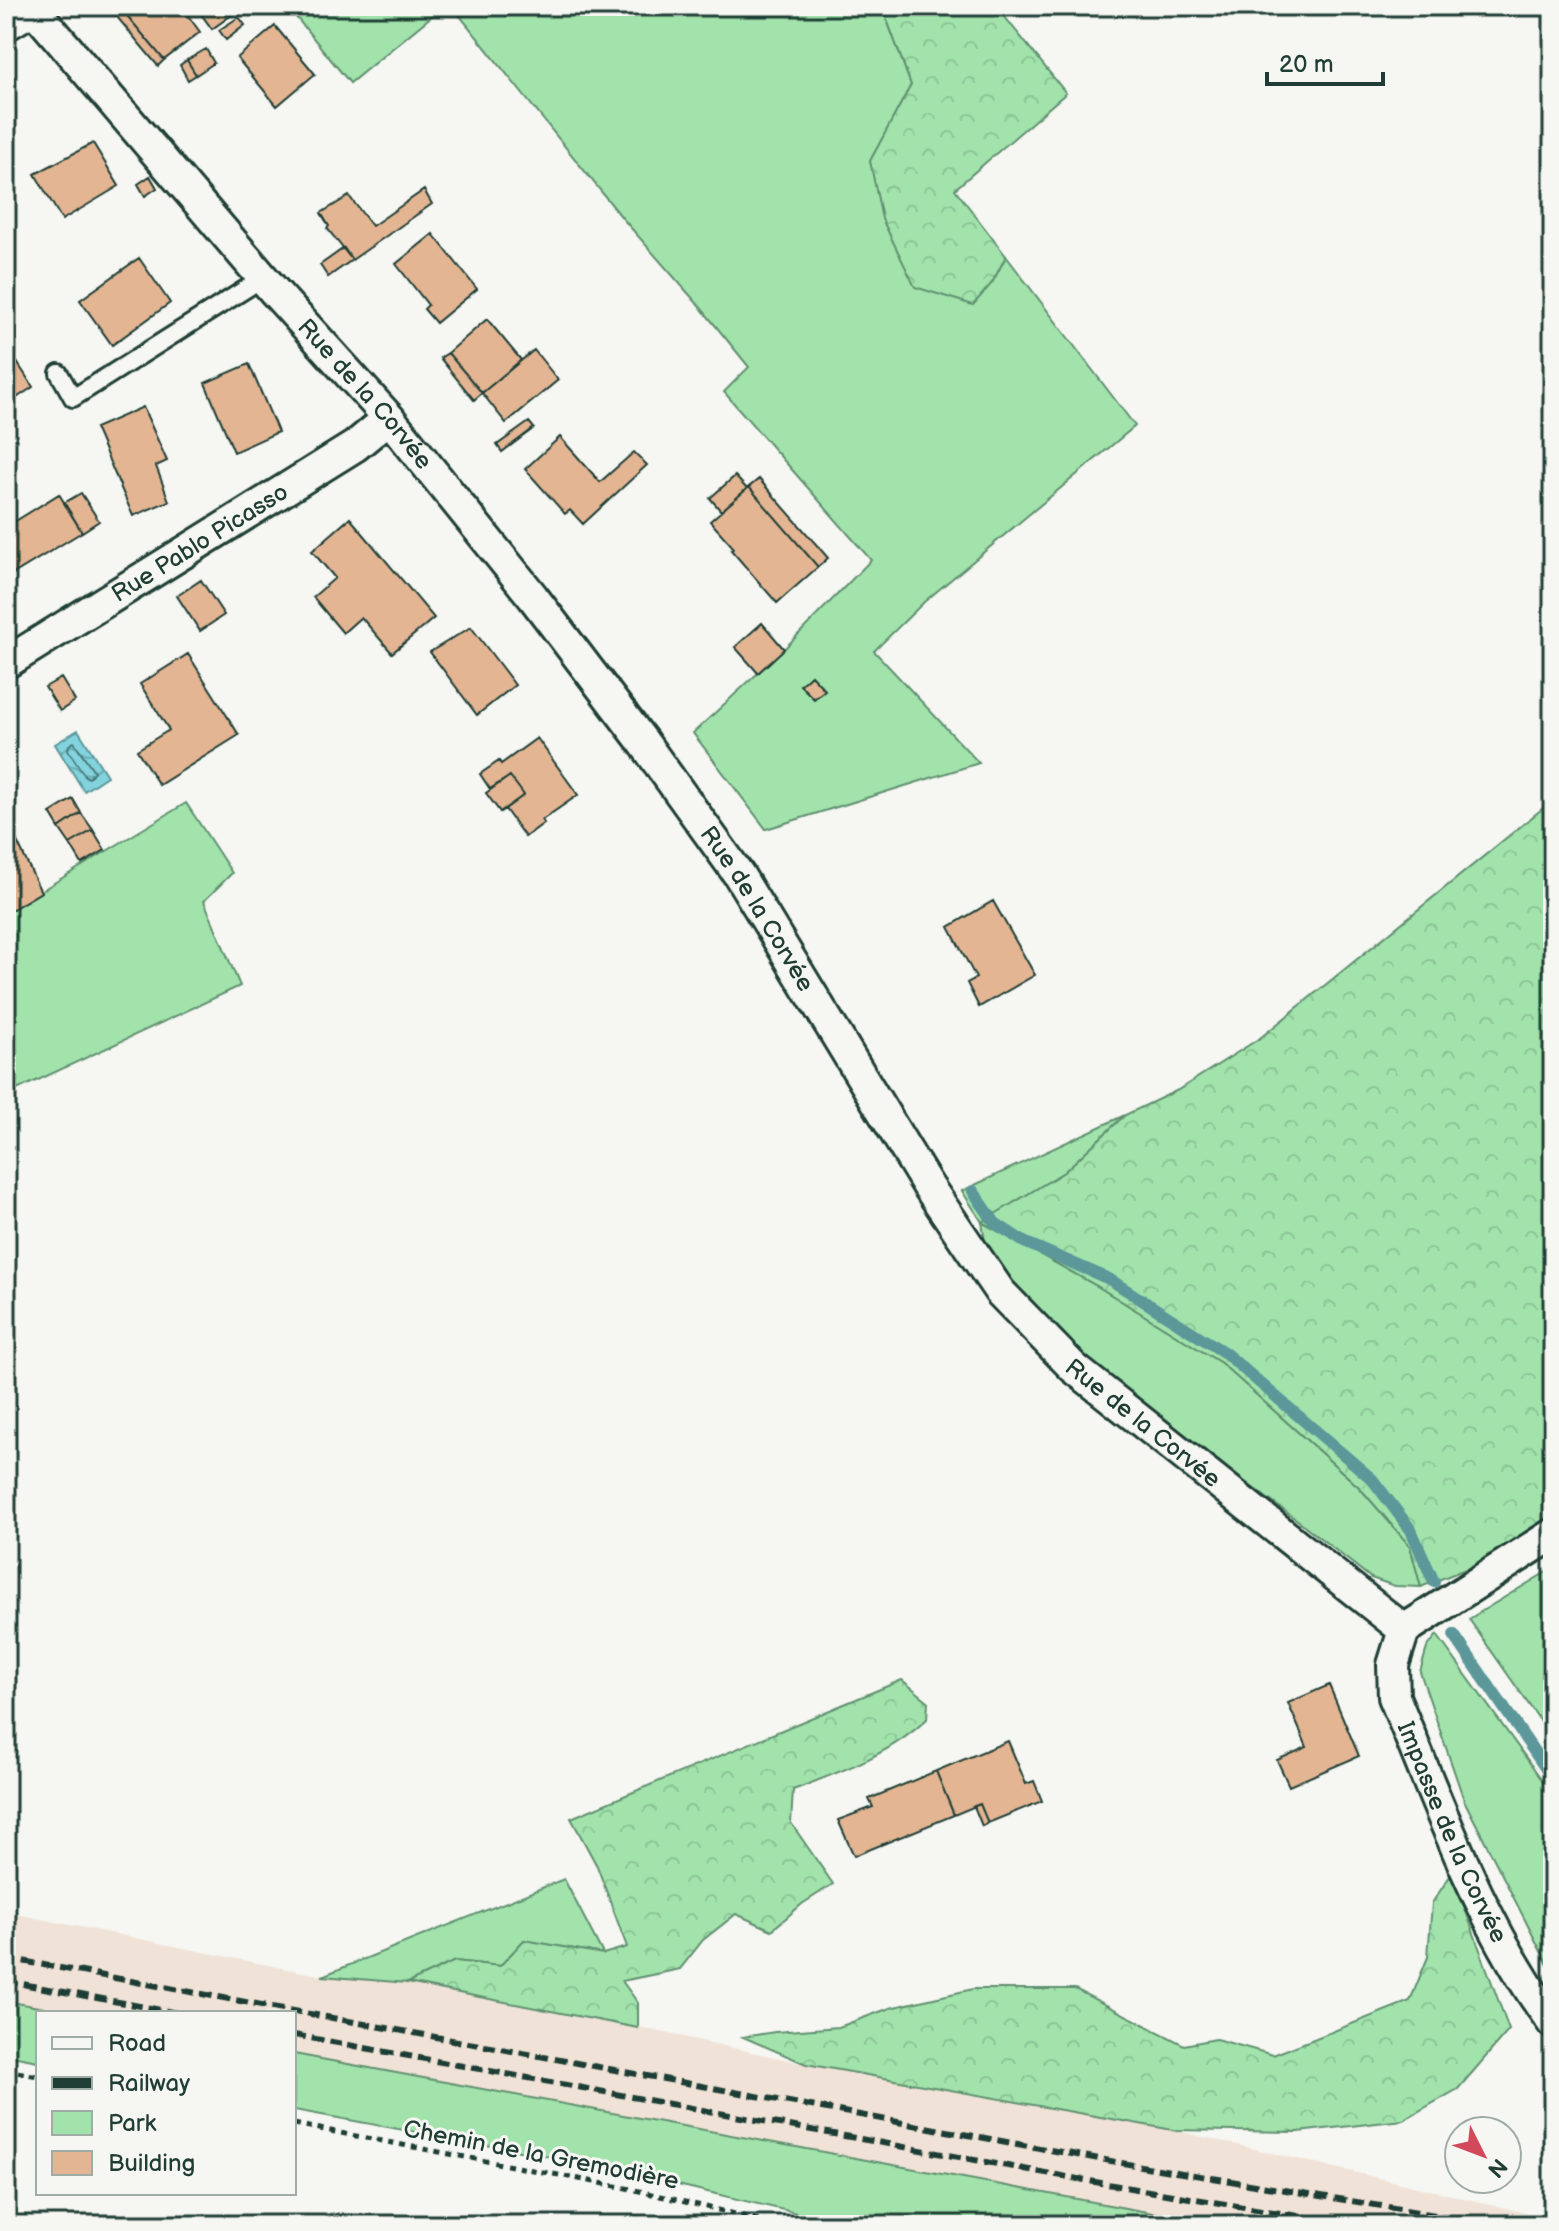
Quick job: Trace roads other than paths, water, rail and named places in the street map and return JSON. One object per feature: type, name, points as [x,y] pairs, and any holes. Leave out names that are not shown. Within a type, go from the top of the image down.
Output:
[{"type":"street","points":[[6,25],[32,7]]},
{"type":"street","name":"Rue de la Corvée","points":[[32,7],[263,278],[389,418],[542,609],[739,875],[928,1186],[1000,1292],[1074,1368],[1404,1630]]},
{"type":"street","name":"Rue Pablo Picasso","points":[[6,663],[355,446],[389,418]]},
{"type":"street","points":[[1404,1630],[1553,1534]]},
{"type":"street","name":"Impasse de la Corvée","points":[[1404,1630],[1393,1665],[1394,1697],[1470,1879],[1528,1988],[1553,2023]]},
{"type":"lane","points":[[59,373],[73,398],[263,278]]},
{"type":"water","points":[[78,730],[107,776],[84,791],[55,744]]},
{"type":"waterway","points":[[973,1191],[995,1223],[1024,1242],[1109,1279],[1225,1353],[1372,1479],[1411,1530],[1434,1582]]},
{"type":"waterway","points":[[1454,1635],[1553,1779]]},
{"type":"railway","points":[[6,1958],[294,2011]]},
{"type":"railway","points":[[6,1981],[166,2011]]},
{"type":"railway","points":[[296,2011],[1110,2161],[1496,2225]]},
{"type":"railway","points":[[296,2035],[1095,2182],[1351,2225]]}]
